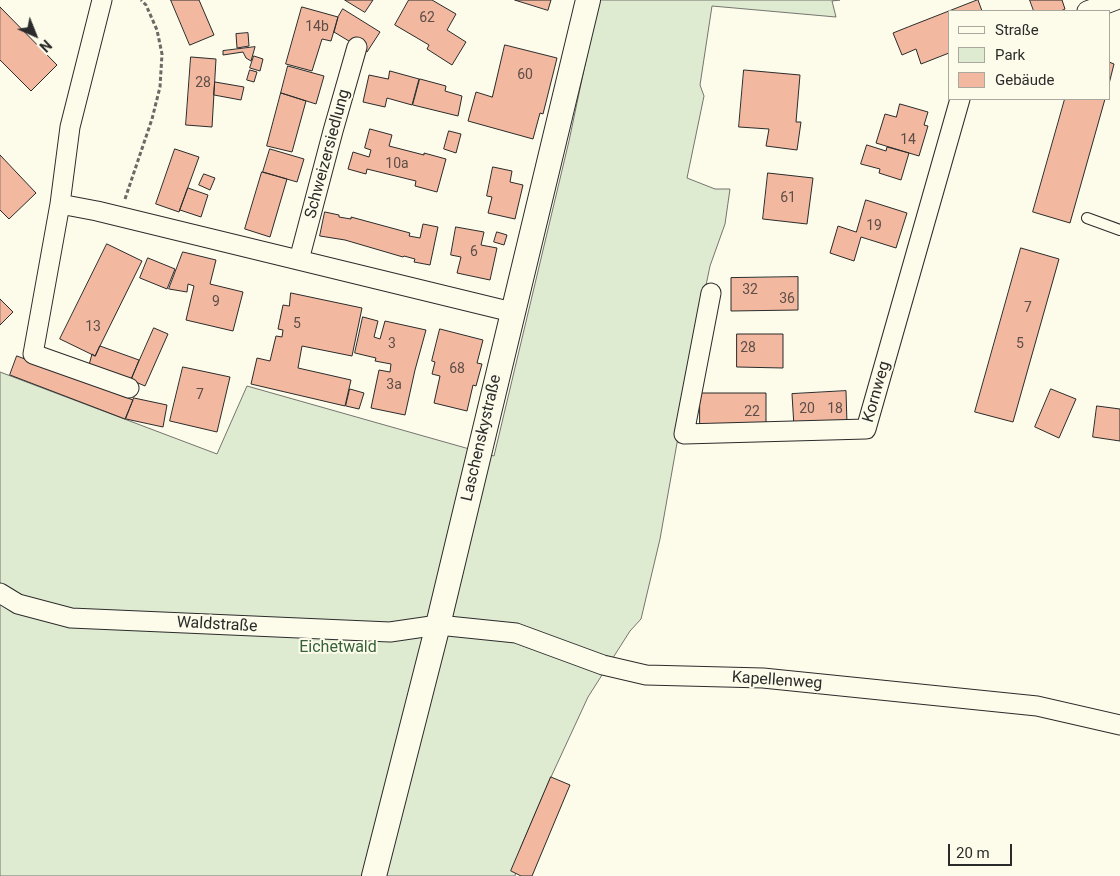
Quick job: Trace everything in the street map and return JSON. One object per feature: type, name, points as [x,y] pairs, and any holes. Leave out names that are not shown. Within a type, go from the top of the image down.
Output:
[{"type":"street","points":[[102,0],[70,128],[60,204],[33,354],[129,388]]},
{"type":"street","name":"Laschenskystraße","points":[[374,876],[438,625],[588,0]]},
{"type":"street","points":[[1090,10],[1116,0]]},
{"type":"street","name":"Schweizersiedlung","points":[[299,260],[357,47]]},
{"type":"street","name":"Kornweg","points":[[711,293],[684,434],[866,429],[960,100]]},
{"type":"street","points":[[60,204],[120,216],[512,312]]},
{"type":"street","name":"Waldstraße","points":[[0,593],[18,604],[71,618],[390,632],[438,625]]},
{"type":"street","name":"Kapellenweg","points":[[438,625],[516,632],[603,665],[646,675],[763,678],[1037,706],[1120,725]]},
{"type":"lane","points":[[1087,218],[1120,230]]},
{"type":"path","points":[[120,216],[152,118],[160,87],[162,54],[157,30],[146,5],[141,0]]},
{"type":"green space","name":"Eichetwald","points":[[599,0],[840,0],[832,1],[836,17],[712,6],[700,85],[704,96],[687,178],[715,189],[730,189],[725,224],[710,266],[699,319],[660,539],[641,619],[630,631],[588,697],[521,847],[515,876],[0,876],[0,372],[217,454],[247,386],[494,456],[569,141]]},
{"type":"building","points":[[171,0],[199,0],[214,35],[190,45]]},
{"type":"building","points":[[345,0],[373,0],[365,12]]},
{"type":"building","points":[[409,0],[432,0],[456,14],[447,30],[466,42],[452,65],[427,49],[429,45],[395,25]]},
{"type":"building","points":[[515,0],[551,0],[548,10]]},
{"type":"building","points":[[978,0],[982,10],[952,10]]},
{"type":"building","points":[[1030,0],[1062,0],[1065,9],[1063,10],[1034,10]]},
{"type":"building","points":[[0,7],[57,65],[31,91],[0,60]]},
{"type":"building","points":[[302,7],[338,17],[331,41],[322,39],[312,71],[286,64]]},
{"type":"building","points":[[343,9],[380,32],[367,52],[334,32],[338,17]]},
{"type":"building","points":[[948,11],[948,53],[921,64],[916,49],[902,55],[893,33]]},
{"type":"building","points":[[248,33],[249,46],[237,48],[236,34]]},
{"type":"building","points":[[505,45],[557,58],[543,114],[540,113],[533,139],[468,121],[476,92],[492,97]]},
{"type":"building","points":[[255,47],[251,61],[246,58],[243,52],[223,55],[223,51]]},
{"type":"building","points":[[254,56],[263,59],[260,71],[250,68]]},
{"type":"building","points":[[191,57],[216,59],[212,127],[186,125]]},
{"type":"building","points":[[1110,62],[1114,64],[1110,80]]},
{"type":"building","points":[[288,66],[324,76],[316,104],[281,93]]},
{"type":"building","points":[[250,70],[257,72],[254,82],[247,80]]},
{"type":"building","points":[[744,70],[800,75],[796,122],[801,122],[797,150],[766,146],[769,129],[739,127]]},
{"type":"building","points":[[390,71],[419,79],[412,105],[387,98],[385,107],[363,102],[369,75],[388,79]]},
{"type":"building","points":[[420,79],[446,86],[445,91],[462,96],[458,116],[413,105]]},
{"type":"building","points":[[215,82],[244,87],[241,100],[214,95]]},
{"type":"building","points":[[281,93],[306,101],[292,152],[267,146]]},
{"type":"building","points":[[1065,100],[1105,100],[1070,223],[1033,212]]},
{"type":"building","points":[[900,104],[928,112],[924,125],[928,126],[919,156],[876,143],[885,114],[896,117]]},
{"type":"building","points":[[370,129],[392,135],[389,146],[446,159],[437,192],[415,186],[416,181],[367,169],[366,174],[348,169],[353,152],[369,157],[371,150],[365,148]]},
{"type":"building","points":[[449,131],[461,134],[456,153],[444,149]]},
{"type":"building","points":[[867,145],[886,151],[887,147],[909,153],[901,180],[879,173],[880,169],[861,164]]},
{"type":"building","points":[[175,149],[199,157],[179,212],[156,204]]},
{"type":"building","points":[[270,149],[304,159],[297,182],[263,172]]},
{"type":"building","points":[[0,155],[36,193],[9,219],[0,210]]},
{"type":"building","points":[[493,167],[512,171],[510,182],[523,185],[515,219],[488,213],[492,197],[487,196]]},
{"type":"building","points":[[262,172],[287,179],[270,237],[245,229]]},
{"type":"building","points":[[768,173],[813,178],[807,224],[763,219]]},
{"type":"building","points":[[204,174],[215,178],[210,190],[199,185]]},
{"type":"building","points":[[188,188],[208,195],[201,217],[180,210]]},
{"type":"building","points":[[866,200],[907,213],[896,248],[861,237],[854,261],[830,253],[838,226],[856,232]]},
{"type":"building","points":[[325,212],[410,233],[409,236],[420,238],[423,224],[438,227],[430,265],[414,262],[415,259],[345,240],[320,236]]},
{"type":"building","points":[[456,227],[484,232],[481,245],[497,248],[490,280],[457,273],[461,257],[451,255]]},
{"type":"building","points":[[497,232],[507,235],[504,245],[494,242]]},
{"type":"building","points":[[107,244],[142,261],[95,356],[60,339]]},
{"type":"building","points":[[1021,248],[1059,259],[1013,422],[975,412]]},
{"type":"building","points":[[183,252],[216,260],[210,284],[243,292],[233,331],[186,320],[194,286],[188,284],[187,292],[169,289]]},
{"type":"building","points":[[148,258],[175,269],[167,289],[140,278]]},
{"type":"building","points":[[798,277],[798,310],[731,311],[731,278]]},
{"type":"building","points":[[291,293],[362,308],[352,356],[302,346],[298,368],[351,380],[345,406],[251,384],[257,358],[270,361],[276,336],[282,337],[283,330],[278,329],[283,305],[289,306]]},
{"type":"building","points":[[0,299],[13,312],[0,325]]},
{"type":"building","points":[[363,317],[378,321],[374,337],[380,339],[385,321],[426,330],[405,415],[371,408],[379,370],[390,372],[391,364],[375,361],[376,358],[355,353]]},
{"type":"building","points":[[154,328],[168,334],[145,386],[131,380]]},
{"type":"building","points":[[440,329],[483,340],[477,363],[482,364],[476,386],[473,385],[467,411],[434,403],[440,376],[432,374],[435,362],[432,361]]},
{"type":"building","points":[[737,334],[783,334],[783,368],[737,367]]},
{"type":"building","points":[[100,346],[139,360],[131,380],[89,365],[92,354],[95,356]]},
{"type":"building","points":[[17,356],[133,400],[125,419],[10,375]]},
{"type":"building","points":[[183,367],[230,377],[217,432],[170,421]]},
{"type":"building","points":[[350,389],[364,393],[359,409],[346,406]]},
{"type":"building","points":[[1051,389],[1076,399],[1059,438],[1035,427]]},
{"type":"building","points":[[846,391],[847,424],[794,427],[792,394]]},
{"type":"building","points":[[700,393],[766,393],[766,426],[700,425]]},
{"type":"building","points":[[134,398],[167,405],[163,427],[126,419]]},
{"type":"building","points":[[1097,406],[1120,409],[1120,441],[1093,437]]},
{"type":"building","points":[[551,777],[570,785],[532,876],[521,876],[511,871]]}]
